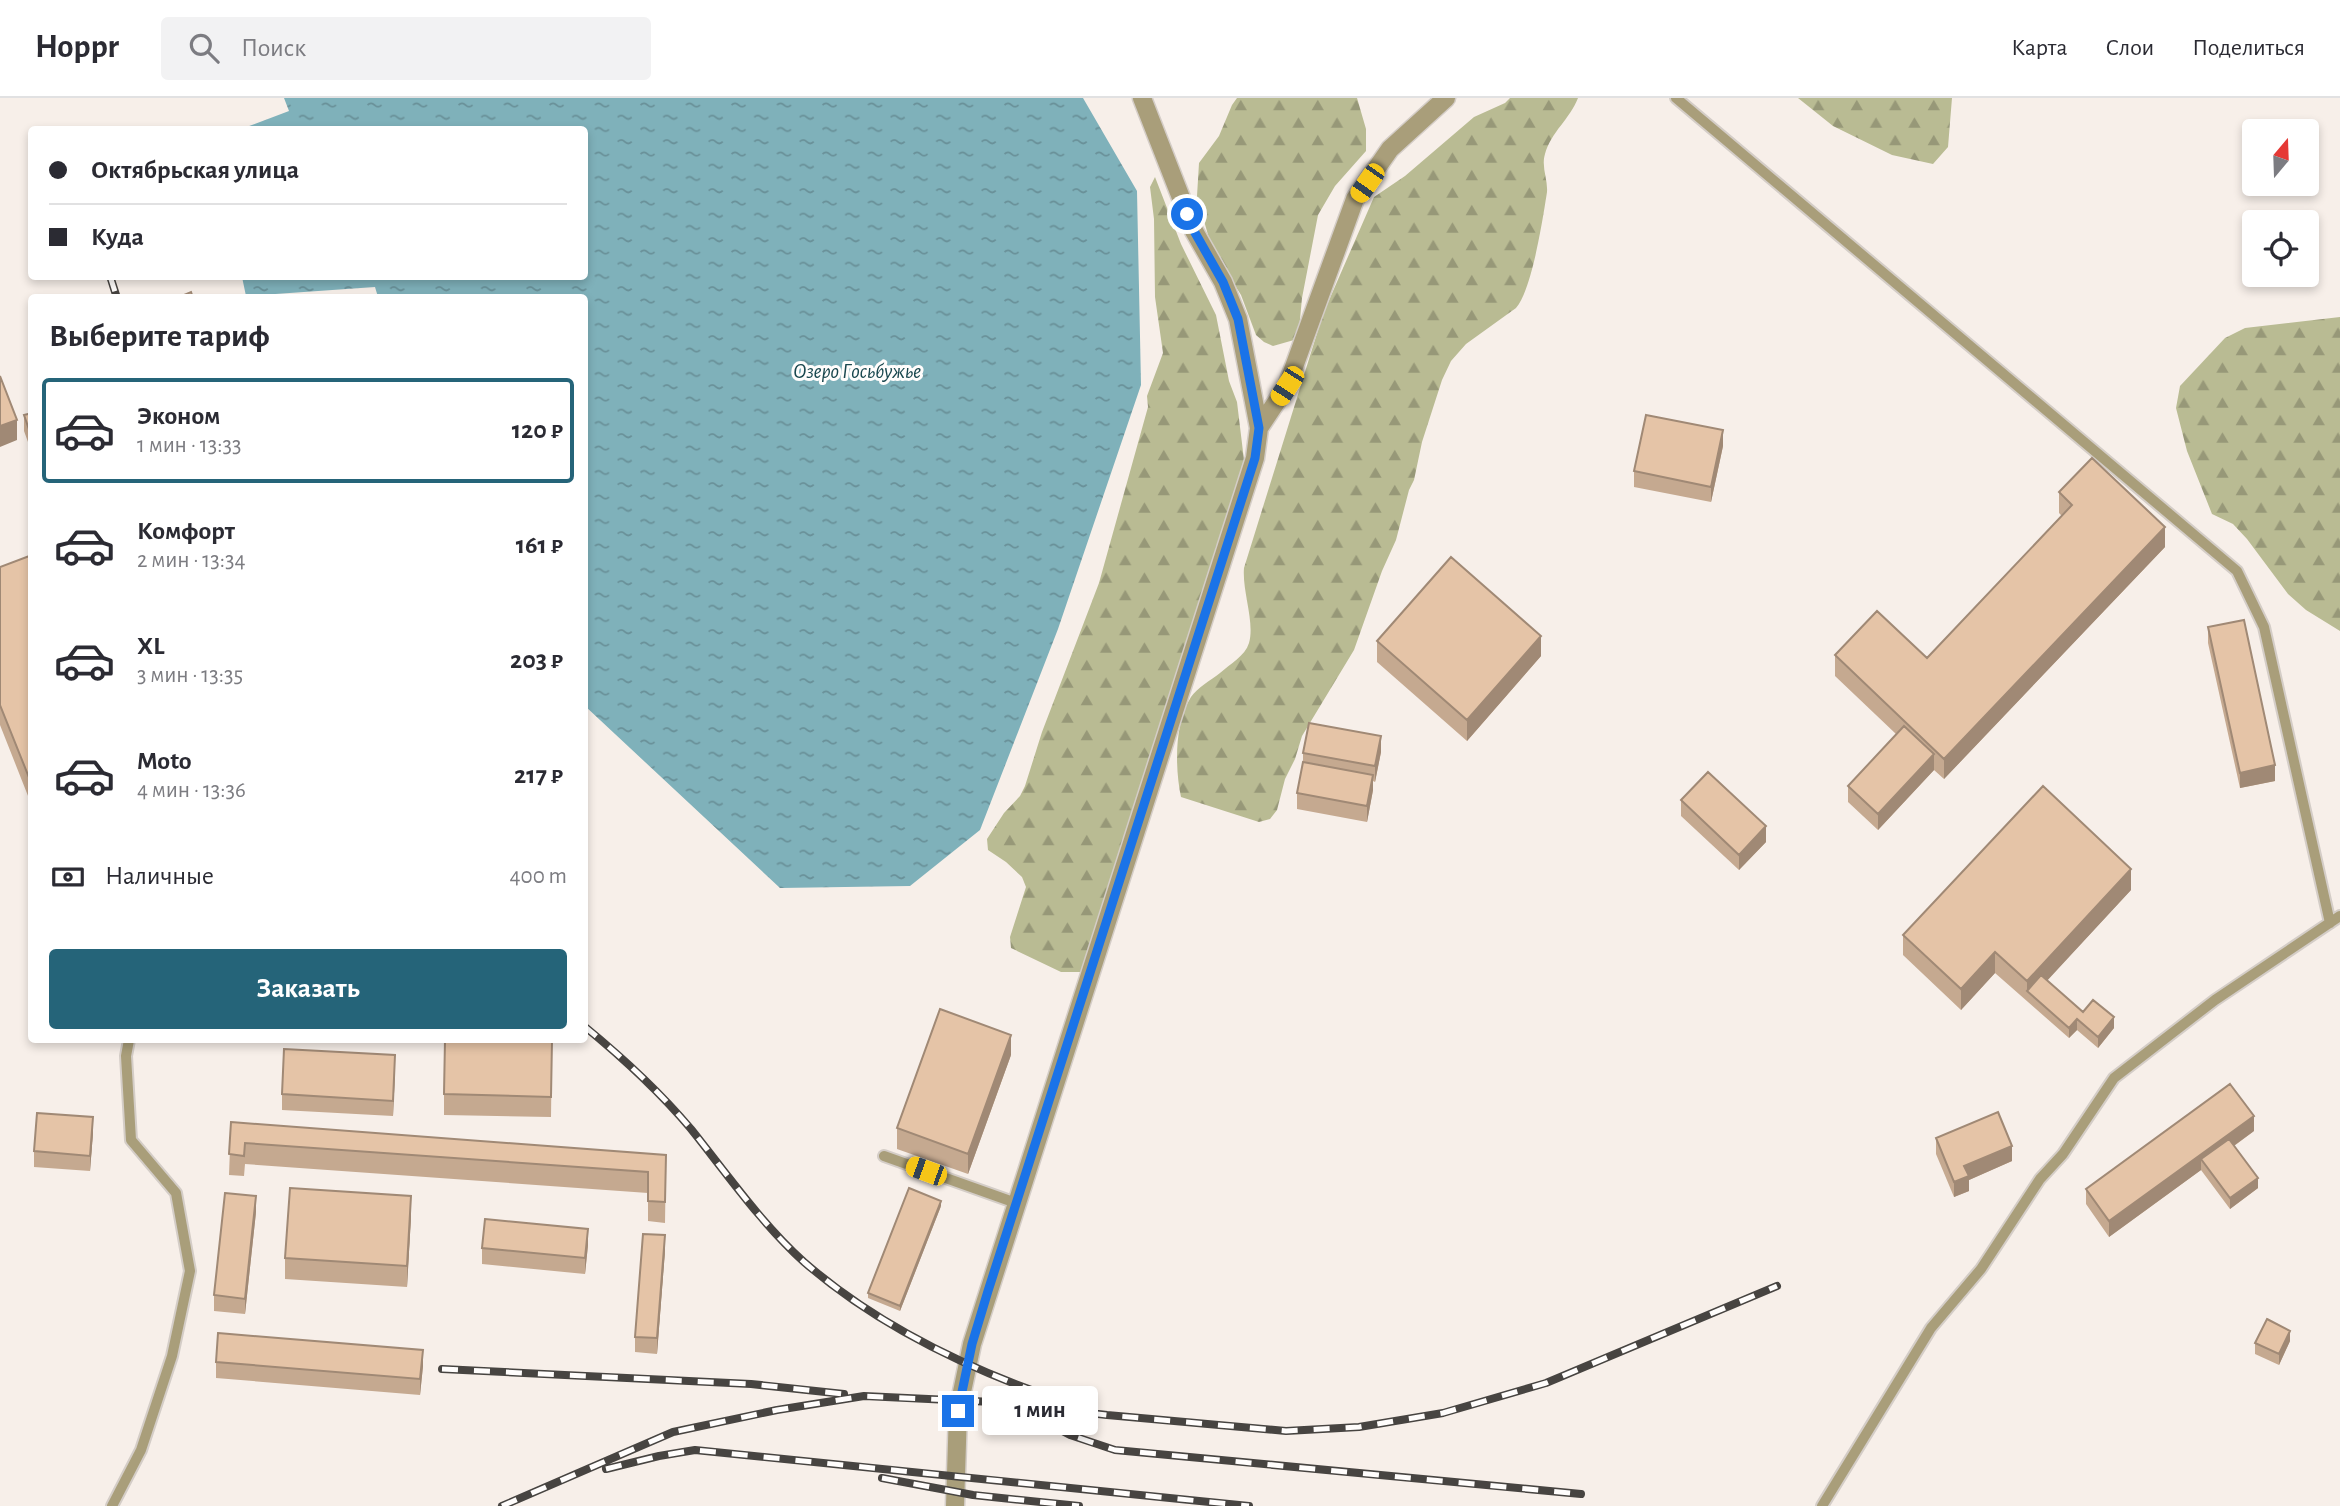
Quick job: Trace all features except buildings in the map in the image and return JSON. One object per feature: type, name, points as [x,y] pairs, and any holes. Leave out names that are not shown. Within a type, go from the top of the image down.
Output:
[{"type":"street","points":[[955,1506],[961,1400],[972,1344],[1255,458],[1259,428],[1238,319],[1223,282],[1194,231],[1142,98]]},
{"type":"street","points":[[1259,428],[1287,386],[1355,199],[1390,149],[1446,98]]},
{"type":"lane","points":[[1676,98],[2237,571],[2264,628],[2335,920],[2215,1000],[2114,1078],[2063,1154],[2040,1179],[1981,1269],[1931,1328],[1822,1506]]},
{"type":"lane","points":[[111,1506],[141,1450],[172,1356],[190,1271],[176,1193],[131,1140],[126,1056],[128,1043]]},
{"type":"lane","points":[[884,1156],[1016,1203]]},
{"type":"green space","points":[[1237,98],[1357,98],[1366,129],[1366,151],[1335,186],[1318,215],[1302,298],[1299,330],[1294,340],[1273,346],[1256,335],[1241,295],[1212,249],[1197,196],[1199,163],[1219,136]]},
{"type":"green space","points":[[1510,98],[1578,98],[1545,154],[1545,204],[1532,270],[1522,299],[1516,308],[1466,344],[1451,361],[1422,442],[1396,540],[1354,650],[1302,736],[1285,779],[1277,810],[1270,819],[1259,822],[1181,797],[1177,746],[1181,720],[1191,697],[1200,687],[1237,660],[1249,643],[1250,626],[1244,568],[1323,314],[1374,197],[1405,176],[1474,117]]},
{"type":"green space","points":[[1798,98],[1952,98],[1948,147],[1933,164],[1892,155],[1833,126]]},
{"type":"green space","points":[[1155,177],[1181,244],[1216,315],[1229,381],[1237,402],[1244,460],[1087,962],[1082,972],[1061,972],[1011,948],[1010,937],[1026,887],[1022,877],[988,850],[987,839],[1025,786],[1042,732],[1099,583],[1148,407],[1147,396],[1163,353],[1155,297],[1154,219],[1150,187]]},
{"type":"green space","points":[[2340,317],[2340,631],[2306,610],[2288,594],[2233,524],[2212,514],[2187,451],[2176,408],[2180,386],[2225,338],[2245,328]]},
{"type":"water","name":"Озеро Госьбужье","points":[[284,98],[1083,98],[1137,191],[1141,385],[1058,629],[980,830],[910,886],[780,888],[588,709],[588,294],[377,294],[375,287],[246,294],[243,280],[588,280],[588,126],[249,126],[289,111]]},
{"type":"railway","points":[[111,280],[116,294]]},
{"type":"railway","points":[[588,1029],[666,1101],[773,1231],[804,1262],[834,1286],[865,1308],[932,1347],[1002,1379],[1074,1405]]},
{"type":"railway","points":[[502,1506],[673,1432],[777,1410],[864,1396],[993,1402],[1286,1431],[1359,1427],[1443,1413],[1546,1383],[1777,1286]]},
{"type":"railway","points":[[442,1369],[751,1384],[844,1394]]},
{"type":"railway","points":[[1021,1409],[1070,1435],[1115,1450],[1581,1494]]},
{"type":"railway","points":[[606,1469],[695,1450],[1249,1506]]},
{"type":"railway","points":[[882,1478],[973,1495],[1079,1506]]},
{"type":"route","points":[[958,1411],[972,1344],[988,1291],[1255,458],[1259,428],[1238,319],[1223,282],[1187,214]]}]
